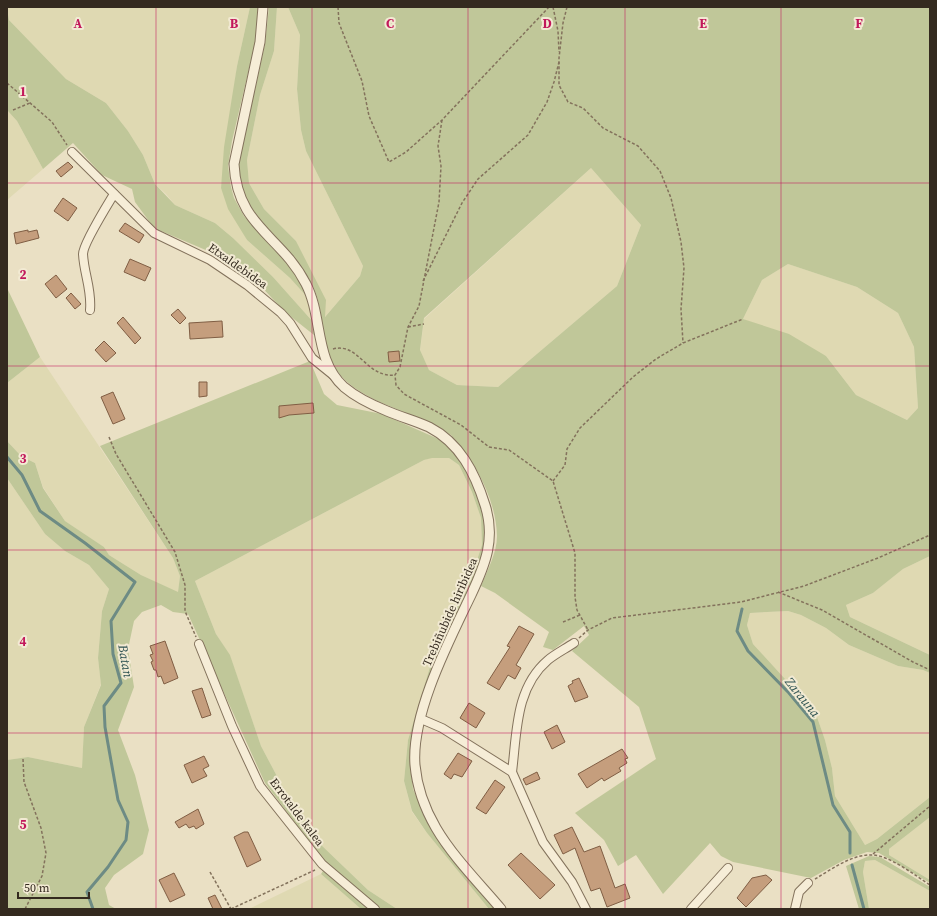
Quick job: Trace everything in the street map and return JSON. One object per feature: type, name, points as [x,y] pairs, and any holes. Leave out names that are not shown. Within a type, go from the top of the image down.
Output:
[{"type":"street","points":[[264,7],[260,42],[235,150],[234,178],[242,202],[248,213],[286,255],[306,282],[312,296],[323,352],[333,375]]},
{"type":"street","name":"Etxaldebidea","points":[[72,152],[154,233],[210,260],[252,289],[290,323],[312,358],[333,375]]},
{"type":"street","points":[[90,310],[91,296],[83,253],[104,209],[114,194]]},
{"type":"street","name":"Trebiñubide hiribidea","points":[[333,375],[344,387],[366,402],[428,427],[448,439],[457,447],[468,465],[488,515],[490,538],[483,569],[438,666],[421,720],[415,749],[415,763],[421,797],[428,814],[451,848],[501,909]]},
{"type":"street","points":[[574,643],[548,660],[538,671],[522,697],[512,772],[543,842],[572,882],[586,909]]},
{"type":"street","name":"Errotalde kalea","points":[[199,644],[232,726],[260,786],[322,864],[375,909]]},
{"type":"street","points":[[421,720],[442,728],[512,772]]},
{"type":"street","points":[[691,909],[728,868]]},
{"type":"street","points":[[795,909],[799,892],[808,883]]},
{"type":"path","points":[[338,7],[339,23],[362,81],[369,116],[389,162],[406,152],[442,120],[549,7]]},
{"type":"path","points":[[553,7],[558,31],[559,85],[568,102],[583,108],[603,128],[638,146],[660,171],[671,198],[681,242],[684,268],[681,309],[682,343]]},
{"type":"path","points":[[423,283],[462,203],[478,179],[528,135],[547,102],[554,82],[559,58],[563,23],[568,7]]},
{"type":"path","points":[[7,83],[52,122],[72,152]]},
{"type":"path","points":[[13,110],[30,103]]},
{"type":"path","points":[[442,120],[438,146],[441,166],[439,202],[419,306],[408,327],[400,367],[396,375],[396,385],[404,394],[461,425],[489,447],[509,450],[553,481],[575,553],[575,597],[577,610],[588,630]]},
{"type":"path","points":[[553,481],[565,465],[567,449],[580,428],[633,377],[656,359],[682,343],[742,319]]},
{"type":"path","points":[[408,327],[424,324]]},
{"type":"path","points":[[323,352],[338,348],[355,353],[376,372],[385,376],[396,375]]},
{"type":"path","points":[[109,436],[116,454],[175,552],[185,585],[185,611],[199,644]]},
{"type":"path","points":[[574,643],[588,630],[612,618],[741,602],[804,586],[878,558],[930,535]]},
{"type":"path","points":[[778,592],[822,610],[912,662],[930,670]]},
{"type":"path","points":[[564,622],[580,615]]},
{"type":"path","points":[[23,759],[24,782],[41,828],[46,852],[42,876],[25,909]]},
{"type":"path","points":[[873,854],[930,806]]},
{"type":"path","points":[[808,883],[859,856],[873,854],[888,859],[930,885]]},
{"type":"path","points":[[210,872],[231,909],[314,871],[322,864]]},
{"type":"shaded area","points":[[7,7],[250,7],[237,66],[221,188],[247,240],[290,278],[308,298],[314,323],[273,277],[233,238],[215,223],[175,205],[155,184],[143,155],[128,131],[106,103],[66,79],[9,20]]},
{"type":"shaded area","points":[[277,7],[288,7],[300,35],[297,89],[301,130],[306,151],[363,266],[360,276],[324,318],[325,300],[296,241],[264,209],[249,183],[247,160],[260,95],[274,51]]},
{"type":"shaded area","points":[[7,110],[17,121],[43,169],[7,200]]},
{"type":"shaded area","points":[[591,168],[641,225],[617,286],[498,387],[457,385],[429,370],[420,351],[424,319]]},
{"type":"shaded area","points":[[788,264],[857,287],[898,313],[914,347],[918,408],[907,420],[856,395],[826,356],[743,319],[762,280]]},
{"type":"shaded area","points":[[40,357],[173,558],[180,576],[178,593],[141,575],[109,555],[104,547],[65,521],[43,487],[35,463],[21,456],[7,441],[7,383]]},
{"type":"shaded area","points":[[432,457],[449,458],[459,465],[472,492],[481,518],[482,545],[474,569],[430,667],[408,740],[404,781],[412,812],[427,833],[489,909],[397,909],[368,890],[317,841],[288,797],[261,746],[230,656],[216,634],[195,581]]},
{"type":"shaded area","points":[[7,478],[45,534],[65,551],[89,565],[109,589],[102,611],[98,658],[101,684],[84,727],[82,768],[28,757],[7,760]]},
{"type":"shaded area","points":[[930,556],[930,655],[850,617],[846,605],[873,593],[903,569]]},
{"type":"shaded area","points":[[788,611],[801,615],[826,628],[849,645],[898,666],[923,670],[930,673],[930,797],[877,839],[865,845],[835,796],[832,768],[817,717],[796,691],[753,644],[747,625],[750,613]]},
{"type":"shaded area","points":[[930,817],[930,880],[889,855],[889,849]]},
{"type":"shaded area","points":[[875,860],[930,891],[930,909],[869,909],[863,872],[865,861]]},
{"type":"shaded area","points":[[321,874],[361,909],[249,909]]},
{"type":"green space","points":[[250,7],[260,7],[261,11],[232,141],[228,166],[231,187],[234,198],[244,216],[294,271],[308,298],[290,278],[247,240],[228,209],[221,188],[224,147],[237,66]]},
{"type":"green space","points":[[269,7],[277,7],[274,51],[260,95],[247,160],[249,183],[264,209],[296,241],[326,300],[325,317],[360,276],[363,266],[306,151],[301,130],[297,89],[300,35],[288,7],[930,7],[930,556],[903,569],[873,593],[846,605],[850,617],[930,655],[930,673],[923,670],[898,666],[849,645],[826,628],[801,615],[788,611],[750,613],[747,625],[753,644],[796,691],[817,717],[832,768],[835,796],[865,845],[877,839],[930,797],[930,817],[889,849],[889,855],[930,880],[930,883],[879,853],[867,852],[844,860],[811,878],[733,862],[721,856],[710,843],[663,894],[636,855],[618,866],[604,840],[575,813],[656,759],[639,707],[572,651],[589,635],[584,626],[553,650],[543,647],[549,632],[495,593],[481,586],[497,542],[496,522],[493,508],[483,481],[460,445],[451,435],[369,397],[353,387],[337,371],[327,349],[320,311],[313,286],[306,274],[289,253],[253,214],[247,203],[241,183],[239,162],[265,44]],"holes":[[[591,168],[641,225],[617,286],[498,387],[457,385],[429,370],[420,350],[424,318]],[[788,264],[857,287],[898,313],[914,347],[918,408],[907,420],[856,395],[826,356],[789,334],[743,319],[762,280]]]},
{"type":"green space","points":[[7,8],[9,20],[66,79],[106,103],[128,131],[143,155],[155,184],[175,205],[215,223],[233,238],[273,277],[314,323],[314,335],[285,312],[256,281],[208,251],[154,228],[135,202],[132,189],[102,175],[73,143],[43,169],[17,121],[7,110]]},
{"type":"green space","points":[[7,283],[8,290],[40,357],[7,383]]},
{"type":"green space","points":[[310,361],[324,394],[337,405],[382,414],[443,441],[456,453],[471,477],[485,519],[486,543],[481,564],[416,725],[410,758],[413,789],[427,821],[446,848],[496,909],[489,909],[427,833],[412,811],[404,781],[408,740],[430,667],[474,569],[482,545],[481,518],[472,492],[459,465],[449,458],[432,458],[424,460],[195,581],[216,634],[230,655],[261,746],[288,797],[317,841],[368,890],[397,909],[378,909],[326,864],[265,783],[188,614],[173,612],[161,605],[142,612],[134,621],[128,649],[134,687],[118,730],[135,775],[149,830],[143,854],[114,875],[105,888],[109,905],[116,909],[7,909],[7,760],[28,757],[82,768],[84,727],[101,685],[98,658],[102,611],[109,589],[89,565],[65,551],[45,534],[7,478],[7,441],[21,456],[35,463],[43,488],[65,521],[104,547],[109,555],[141,575],[178,592],[180,576],[173,558],[100,446]]},
{"type":"green space","points":[[869,856],[880,857],[930,887],[930,891],[875,860],[865,861],[863,872],[869,909],[859,909],[846,866]]},
{"type":"green space","points":[[323,871],[328,873],[372,909],[361,909],[321,874]]},
{"type":"building","points":[[68,162],[73,167],[61,177],[56,171]]},
{"type":"building","points":[[63,198],[77,208],[68,221],[54,211]]},
{"type":"building","points":[[125,223],[144,235],[139,243],[119,231]]},
{"type":"building","points":[[28,230],[28,232],[37,230],[39,238],[16,244],[14,233]]},
{"type":"building","points":[[130,259],[151,268],[145,281],[124,272]]},
{"type":"building","points":[[56,275],[67,289],[56,298],[45,284]]},
{"type":"building","points":[[71,293],[81,304],[75,309],[66,298]]},
{"type":"building","points":[[178,309],[186,318],[180,324],[171,315]]},
{"type":"building","points":[[123,317],[141,338],[135,344],[117,323]]},
{"type":"building","points":[[222,321],[223,337],[190,339],[189,323]]},
{"type":"building","points":[[104,341],[116,353],[106,362],[95,350]]},
{"type":"building","points":[[399,351],[400,361],[389,362],[388,352]]},
{"type":"building","points":[[199,382],[207,382],[207,396],[199,397]]},
{"type":"building","points":[[113,392],[125,419],[113,424],[101,397]]},
{"type":"building","points":[[313,403],[314,413],[289,415],[279,418],[279,406]]},
{"type":"building","points":[[519,626],[534,634],[516,665],[521,668],[515,679],[508,675],[499,690],[487,683],[510,647],[507,646]]},
{"type":"building","points":[[165,641],[178,678],[164,684],[161,676],[158,677],[151,662],[153,661],[150,655],[153,654],[150,646]]},
{"type":"building","points":[[579,678],[588,697],[575,702],[568,686],[573,683],[572,681]]},
{"type":"building","points":[[202,688],[211,715],[202,718],[192,691]]},
{"type":"building","points":[[469,703],[485,713],[476,728],[460,718]]},
{"type":"building","points":[[557,725],[565,742],[552,749],[544,732]]},
{"type":"building","points":[[622,749],[628,758],[625,759],[627,763],[619,768],[621,771],[604,781],[602,778],[587,788],[578,774]]},
{"type":"building","points":[[458,753],[472,761],[462,777],[454,774],[451,779],[444,774]]},
{"type":"building","points":[[204,756],[209,766],[203,769],[207,776],[192,783],[184,765]]},
{"type":"building","points":[[537,772],[540,779],[526,785],[523,779]]},
{"type":"building","points":[[495,780],[505,787],[486,814],[476,808]]},
{"type":"building","points":[[198,809],[204,824],[196,829],[194,826],[189,828],[186,824],[179,828],[175,822]]},
{"type":"building","points":[[572,827],[584,852],[600,846],[615,888],[625,884],[630,898],[607,907],[600,888],[591,891],[575,848],[563,854],[554,835]]},
{"type":"building","points":[[244,832],[248,832],[261,860],[247,867],[234,837]]},
{"type":"building","points":[[521,853],[555,885],[540,899],[508,865]]},
{"type":"building","points":[[174,873],[185,895],[170,902],[159,880]]},
{"type":"building","points":[[766,875],[772,880],[746,907],[737,898],[752,878]]},
{"type":"building","points":[[215,895],[222,909],[213,909],[208,898]]},
{"type":"waterway","name":"Batan","points":[[7,457],[22,475],[40,511],[85,543],[135,582],[111,621],[113,654],[121,683],[104,706],[105,727],[118,800],[128,822],[126,840],[108,867],[87,892],[93,909]]},
{"type":"waterway","name":"Zarauna","points":[[742,609],[737,631],[748,651],[789,693],[813,722],[833,805],[850,832],[850,853]]},
{"type":"waterway","name":"Zarauna","points":[[852,865],[864,909]]}]
